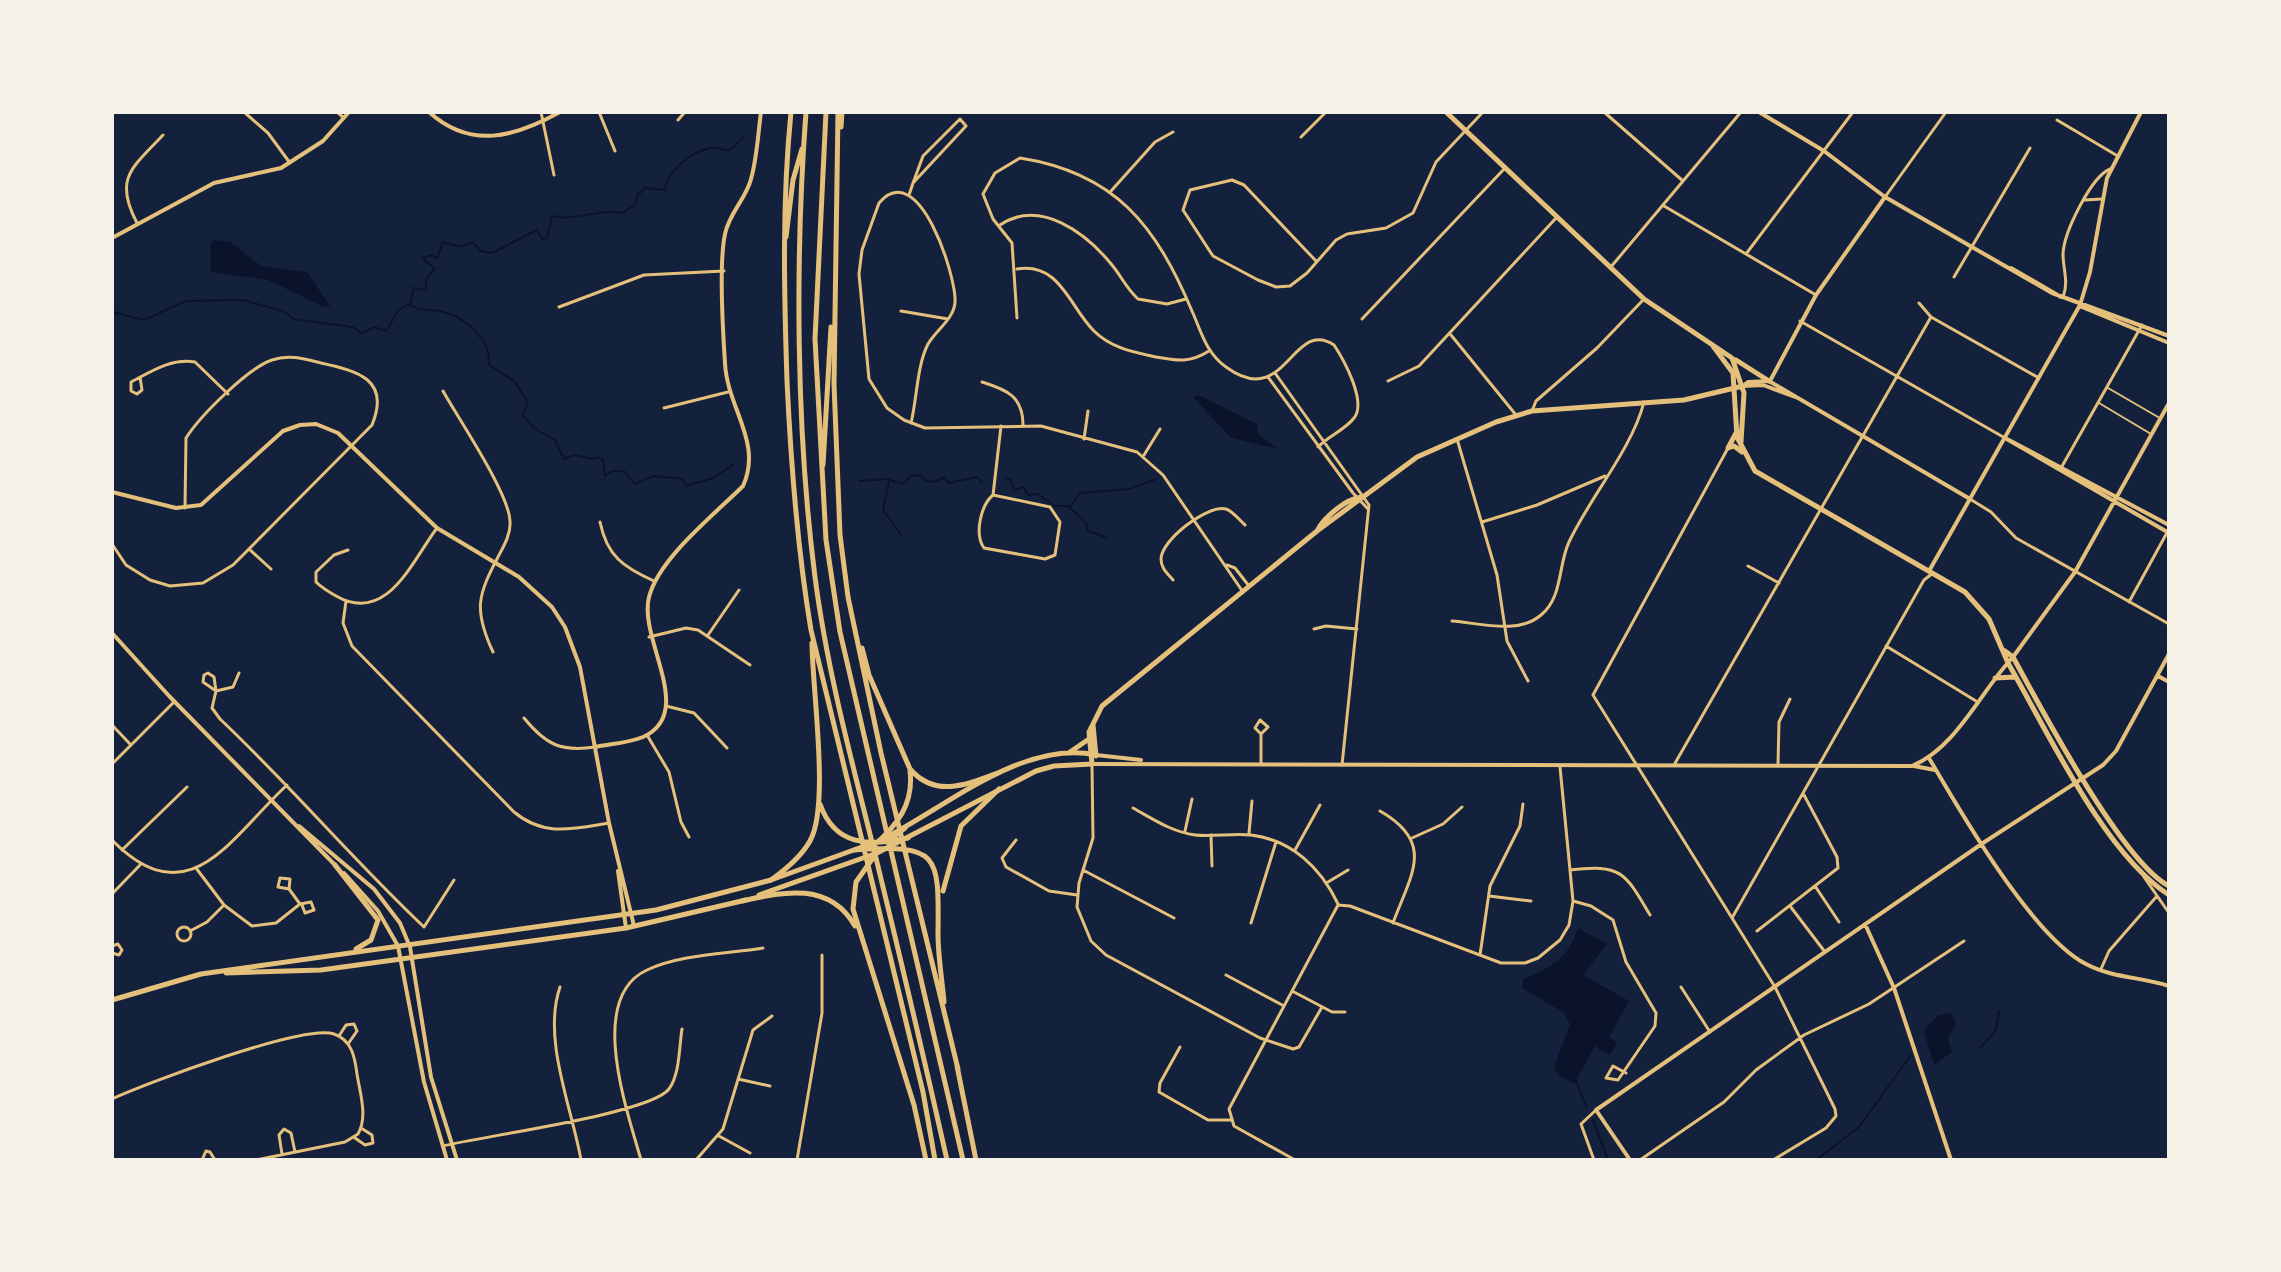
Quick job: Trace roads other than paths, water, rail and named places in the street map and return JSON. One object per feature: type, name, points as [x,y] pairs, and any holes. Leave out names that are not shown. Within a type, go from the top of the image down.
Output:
[{"type":"main road","points":[[791,112],[784,180],[783,266],[790,469],[798,556],[811,630],[923,1092],[935,1160]]},
{"type":"main road","points":[[806,112],[803,454],[815,578],[838,706],[913,1005],[947,1160]]},
{"type":"main road","points":[[826,112],[815,339],[822,490],[840,632],[963,1160]]},
{"type":"main road","points":[[822,490],[834,289],[840,112]]},
{"type":"main road","points":[[1446,112],[1644,299],[1769,381]]},
{"type":"main road","points":[[783,266],[793,180],[804,144]]},
{"type":"main road","points":[[834,289],[834,444],[848,597],[881,753],[958,1069]]},
{"type":"main road","points":[[1713,346],[1729,365],[1740,386],[1737,432],[1741,450],[1755,471],[1821,512],[1929,571],[1980,606],[2084,779],[2144,865],[2169,886]]},
{"type":"main road","points":[[1732,358],[1740,386],[1741,450]]},
{"type":"main road","points":[[1093,754],[1089,739],[1102,706],[1317,531],[1321,522],[1417,457],[1532,411],[1684,400],[1740,386]]},
{"type":"main road","points":[[1728,448],[1737,432]]},
{"type":"main road","points":[[1728,448],[1734,446],[1741,450]]},
{"type":"main road","points":[[848,597],[869,675],[910,769],[910,794],[902,815],[860,875],[853,900],[859,934],[905,1077],[926,1160]]},
{"type":"main road","points":[[771,880],[803,852],[811,840],[818,800],[817,701],[811,630]]},
{"type":"main road","points":[[2010,660],[2016,677],[2077,783],[2141,874],[2169,895]]},
{"type":"main road","points":[[1995,678],[2007,674],[2016,677]]},
{"type":"main road","points":[[112,1000],[201,974],[622,916],[771,880],[854,850],[908,838],[999,789],[1054,766],[1092,764],[1093,725]]},
{"type":"main road","points":[[1065,754],[1089,739]]},
{"type":"main road","points":[[910,769],[927,783],[950,788],[1065,754],[1093,754]]},
{"type":"main road","points":[[742,901],[857,861],[905,828],[998,773]]},
{"type":"main road","points":[[976,1160],[945,1004],[938,935],[941,899],[955,837],[967,817],[999,789]]},
{"type":"main road","points":[[818,800],[830,826],[851,840],[911,849],[934,868],[941,899]]},
{"type":"main road","points":[[335,865],[378,920],[376,934],[369,943],[339,954]]},
{"type":"main road","points":[[201,974],[321,970],[626,928],[788,891],[819,895],[847,913],[859,934]]},
{"type":"street","points":[[244,112],[268,133],[290,163]]},
{"type":"street","points":[[337,112],[344,118]]},
{"type":"street","points":[[112,238],[214,183],[270,173],[290,163],[323,141],[349,112]]},
{"type":"street","points":[[429,112],[459,132],[490,138],[510,135],[560,112]]},
{"type":"street","points":[[541,112],[554,175]]},
{"type":"street","points":[[599,112],[615,151]]},
{"type":"street","points":[[678,120],[685,112]]},
{"type":"street","points":[[524,718],[540,738],[554,747],[572,751],[647,735],[660,723],[666,706],[667,687],[649,637],[646,610],[654,581],[670,560],[743,486],[750,471],[751,449],[728,392],[725,232],[752,178],[761,112]]},
{"type":"street","points":[[1301,137],[1326,112]]},
{"type":"street","points":[[1316,261],[1244,185],[1232,180],[1211,183],[1190,190],[1184,201],[1183,210],[1213,256],[1258,280],[1276,287],[1290,286],[1347,234],[1386,228],[1413,213],[1436,162],[1483,112]]},
{"type":"street","points":[[1604,112],[1683,181]]},
{"type":"street","points":[[1610,268],[1741,112]]},
{"type":"street","points":[[1759,112],[1824,151],[1885,197],[2017,269],[2062,298],[2169,336]]},
{"type":"street","points":[[1746,254],[1853,112]]},
{"type":"street","points":[[1769,381],[1816,295],[1946,112]]},
{"type":"street","points":[[1732,918],[2080,305],[2090,272],[2101,199],[2110,169],[2141,112]]},
{"type":"street","points":[[909,195],[913,183],[923,156],[960,119],[966,125],[965,129],[913,183]]},
{"type":"street","points":[[2057,120],[2116,155]]},
{"type":"street","points":[[1111,191],[1155,142],[1173,132]]},
{"type":"street","points":[[138,225],[125,193],[126,177],[163,135]]},
{"type":"street","points":[[1954,277],[2030,148]]},
{"type":"street","points":[[1017,318],[1012,243],[999,226],[983,194],[995,173],[1020,158],[1060,166],[1111,191],[1152,234],[1179,277],[1209,351],[1228,369],[1240,375],[1268,377],[1288,365],[1308,340],[1318,338],[1334,345],[1358,398],[1359,409],[1355,418],[1318,447]]},
{"type":"street","points":[[1362,319],[1505,168]]},
{"type":"street","points":[[2062,298],[2066,282],[2064,244],[2100,173],[2110,169]]},
{"type":"street","points":[[911,423],[926,349],[954,307],[954,292],[930,216],[909,195],[891,194],[879,203],[862,250],[859,274],[869,379],[887,408],[911,423],[940,429],[1041,426],[1126,447],[1144,455],[1163,475],[1243,592]]},
{"type":"street","points":[[2085,200],[2101,199]]},
{"type":"street","points":[[1663,205],[1816,295]]},
{"type":"street","points":[[999,226],[1023,214],[1057,221],[1099,250],[1138,299],[1167,304],[1186,299]]},
{"type":"street","points":[[1388,381],[1419,366],[1451,335],[1557,217]]},
{"type":"street","points":[[1016,269],[1032,267],[1046,272],[1068,293],[1094,331],[1120,348],[1185,362],[1209,351]]},
{"type":"street","points":[[559,307],[644,275],[724,271]]},
{"type":"street","points":[[1532,411],[1536,401],[1597,348],[1644,299]]},
{"type":"street","points":[[1919,303],[1931,317],[2039,378]]},
{"type":"street","points":[[2080,305],[2086,311],[2169,343]]},
{"type":"street","points":[[901,311],[948,319]]},
{"type":"street","points":[[1674,765],[1931,317]]},
{"type":"street","points":[[1800,321],[2169,530],[2129,602]]},
{"type":"street","points":[[2060,468],[2142,325]]},
{"type":"street","points":[[1451,335],[1516,415]]},
{"type":"street","points":[[112,544],[137,574],[150,580],[184,586],[219,575],[249,549],[372,425],[378,402],[370,382],[358,372],[298,358],[281,357],[259,366],[186,438],[185,508]]},
{"type":"street","points":[[140,377],[169,363],[195,362],[228,394]]},
{"type":"street","points":[[1275,373],[1359,498]]},
{"type":"street","points":[[1268,377],[1318,447],[1368,509],[1342,765]]},
{"type":"street","points":[[1740,386],[1748,382],[1769,381],[1991,512],[2011,535],[2169,624]]},
{"type":"street","points":[[982,382],[999,387],[1019,400],[1023,408],[1023,425]]},
{"type":"street","points":[[1740,386],[1763,385],[1800,399]]},
{"type":"street","points":[[2107,387],[2160,418]]},
{"type":"street","points":[[443,391],[509,510],[509,534],[482,587],[479,607],[481,627],[493,652]]},
{"type":"street","points":[[664,408],[728,392]]},
{"type":"street","points":[[1452,621],[1504,626],[1532,621],[1551,603],[1567,545],[1644,402]]},
{"type":"street","points":[[2098,403],[2151,434]]},
{"type":"street","points":[[1912,766],[1929,758],[1946,742],[2075,572],[2169,403]]},
{"type":"street","points":[[1084,439],[1088,411]]},
{"type":"street","points":[[993,495],[1050,507],[1060,522],[1055,555],[1045,559],[984,548],[979,535],[985,502],[993,495],[1001,426]]},
{"type":"street","points":[[112,494],[185,508],[212,499],[276,437],[292,427],[324,427],[352,446],[437,528],[535,590],[565,627],[580,667],[609,823],[634,926]]},
{"type":"street","points":[[1144,455],[1160,429]]},
{"type":"street","points":[[1457,439],[1497,575],[1510,650],[1528,681]]},
{"type":"street","points":[[1728,448],[1593,695],[1775,987],[1836,1116],[1826,1128],[1773,1160]]},
{"type":"street","points":[[1481,522],[1537,505],[1605,476]]},
{"type":"street","points":[[1173,580],[1162,566],[1162,551],[1169,539],[1209,511],[1221,509],[1234,514],[1245,525]]},
{"type":"street","points":[[600,522],[604,543],[616,560],[654,581]]},
{"type":"street","points":[[348,550],[334,555],[315,578],[319,586],[346,601],[369,603],[392,592],[437,528]]},
{"type":"street","points":[[249,549],[271,569]]},
{"type":"street","points":[[1227,565],[1235,568],[1249,586]]},
{"type":"street","points":[[1748,566],[1779,583]]},
{"type":"street","points":[[1924,580],[1929,571]]},
{"type":"street","points":[[708,635],[739,590]]},
{"type":"street","points":[[346,601],[343,623],[352,646],[514,812],[541,829],[562,831],[609,823]]},
{"type":"street","points":[[1314,629],[1326,626],[1357,629]]},
{"type":"street","points":[[649,637],[686,628],[708,635],[750,665]]},
{"type":"street","points":[[112,633],[174,702],[378,911],[402,959],[424,1082],[447,1160]]},
{"type":"street","points":[[1886,646],[1976,701]]},
{"type":"street","points":[[1594,1160],[1581,1124],[1596,1110],[1983,843],[2084,779],[2116,751],[2169,654]]},
{"type":"street","points":[[239,673],[233,687],[216,691],[203,682],[208,673],[214,677],[216,691],[212,708],[220,719],[287,785],[371,877],[424,927],[454,880]]},
{"type":"street","points":[[2158,676],[2169,682]]},
{"type":"street","points":[[1778,767],[1778,727],[1790,699]]},
{"type":"street","points":[[112,764],[174,702]]},
{"type":"street","points":[[666,706],[694,713],[727,748]]},
{"type":"street","points":[[112,725],[130,744]]},
{"type":"street","points":[[1261,734],[1261,763]]},
{"type":"street","points":[[647,735],[669,772],[681,822],[689,837]]},
{"type":"street","points":[[1093,754],[1143,761]]},
{"type":"street","points":[[1929,758],[1983,843],[2047,933],[2069,954],[2101,971],[2169,984]]},
{"type":"street","points":[[1322,1007],[1299,1047],[1293,1049],[1266,1040],[1106,955],[1083,927],[1077,895],[1093,838],[1092,764],[1143,761],[1560,767],[1912,766],[1935,770]]},
{"type":"street","points":[[1133,808],[1185,832],[1249,835],[1276,842],[1295,851],[1328,882],[1338,905],[1480,956],[1510,964],[1525,963],[1546,954],[1569,925],[1573,901],[1560,767]]},
{"type":"street","points":[[112,840],[140,865],[160,873],[196,868],[213,857],[287,785]]},
{"type":"street","points":[[122,850],[187,787]]},
{"type":"street","points":[[1757,931],[1839,863],[1803,793]]},
{"type":"street","points":[[1185,832],[1192,799]]},
{"type":"street","points":[[1249,835],[1252,801]]},
{"type":"street","points":[[1480,956],[1495,871],[1520,826],[1523,804]]},
{"type":"street","points":[[1295,851],[1320,805]]},
{"type":"street","points":[[1412,838],[1443,824],[1462,807]]},
{"type":"street","points":[[1380,811],[1402,823],[1412,838],[1415,863],[1393,923]]},
{"type":"street","points":[[291,820],[315,836],[374,889],[400,923],[410,947],[431,1077],[457,1160]]},
{"type":"street","points":[[1211,835],[1212,866]]},
{"type":"street","points":[[1016,840],[1002,858],[1006,867],[1049,891],[1077,895]]},
{"type":"street","points":[[1251,923],[1276,842]]},
{"type":"street","points":[[618,864],[622,916],[626,928]]},
{"type":"street","points":[[112,894],[140,865]]},
{"type":"street","points":[[1570,870],[1597,867],[1616,869],[1631,883],[1650,915]]},
{"type":"street","points":[[196,868],[224,905],[242,922],[257,926],[280,922],[301,904],[289,889]]},
{"type":"street","points":[[1083,870],[1174,918]]},
{"type":"street","points":[[1328,882],[1348,870]]},
{"type":"street","points":[[2141,874],[2169,913]]},
{"type":"street","points":[[1815,886],[1839,922]]},
{"type":"street","points":[[1489,896],[1531,901]]},
{"type":"street","points":[[2101,971],[2110,950],[2157,896]]},
{"type":"street","points":[[1573,901],[1591,906],[1613,920],[1626,962],[1656,1013],[1655,1026],[1626,1073],[1618,1080],[1606,1078],[1613,1066],[1626,1073]]},
{"type":"street","points":[[190,931],[211,919],[224,905]]},
{"type":"street","points":[[1230,1120],[1231,1103],[1294,992],[1338,905]]},
{"type":"street","points":[[1790,906],[1825,952]]},
{"type":"street","points":[[1865,924],[1894,988],[1951,1160]]},
{"type":"street","points":[[1640,1160],[1724,1102],[1756,1070],[1799,1040],[1894,988],[1964,941]]},
{"type":"street","points":[[112,946],[120,945],[122,950],[119,955],[112,953]]},
{"type":"street","points":[[641,1160],[615,1042],[619,1003],[629,983],[649,969],[663,964],[763,948]]},
{"type":"street","points":[[797,1160],[822,1013],[822,955]]},
{"type":"street","points":[[1226,975],[1284,1006]]},
{"type":"street","points":[[560,987],[554,1003],[560,1068],[581,1160]]},
{"type":"street","points":[[1681,987],[1710,1032]]},
{"type":"street","points":[[1294,992],[1332,1012],[1345,1012]]},
{"type":"street","points":[[696,1160],[719,1136],[753,1030],[772,1016]]},
{"type":"street","points":[[338,1036],[346,1025],[354,1024],[357,1031],[348,1044]]},
{"type":"street","points":[[442,1146],[571,1121],[653,1100],[668,1090],[675,1074],[682,1029]]},
{"type":"street","points":[[112,1099],[232,1054],[321,1034],[338,1036],[348,1044],[355,1058],[361,1128],[355,1138],[256,1160]]},
{"type":"street","points":[[1180,1047],[1160,1083],[1159,1092],[1208,1120],[1230,1120],[1295,1160]]},
{"type":"street","points":[[738,1079],[770,1086]]},
{"type":"street","points":[[1596,1110],[1630,1160]]},
{"type":"street","points":[[355,1138],[365,1145],[373,1143],[374,1137],[361,1128]]},
{"type":"street","points":[[282,1154],[279,1135],[284,1129],[291,1133],[295,1152]]},
{"type":"street","points":[[719,1136],[750,1153]]},
{"type":"street","points":[[202,1160],[206,1151],[215,1160]]},
{"type":"water","points":[[215,240],[230,242],[261,266],[307,272],[330,306],[324,307],[268,280],[211,272],[210,245]]},
{"type":"water","points":[[1199,395],[1257,424],[1258,434],[1278,449],[1231,438],[1193,397]]},
{"type":"water","points":[[1578,928],[1607,944],[1583,975],[1629,1001],[1609,1037],[1617,1042],[1610,1055],[1595,1046],[1574,1084],[1557,1074],[1554,1067],[1570,1024],[1563,1012],[1522,988],[1523,979],[1542,971],[1564,954]]},
{"type":"water","points":[[1952,1013],[1956,1023],[1948,1039],[1952,1052],[1934,1065],[1924,1031],[1937,1016]]},
{"type":"waterway","points":[[411,304],[413,288],[426,290],[426,279],[435,269],[422,258],[432,255],[437,259],[443,242],[461,247],[472,242],[481,251],[492,253],[537,230],[543,240],[547,238],[552,216],[622,213],[636,204],[637,196],[645,188],[665,190],[675,169],[688,158],[711,148],[730,150],[744,137]]},
{"type":"waterway","points":[[112,312],[144,320],[186,301],[243,300],[285,312],[293,319],[352,327],[362,333],[374,327],[386,331],[398,311],[408,304],[440,311],[458,318],[475,330],[486,347],[489,365],[514,381],[528,402],[523,416],[534,428],[555,440],[564,459],[574,455],[598,457],[603,460],[605,476],[612,471],[624,471],[635,484],[653,476],[683,479],[686,486],[713,478],[733,465]]},
{"type":"waterway","points":[[859,481],[887,479],[902,484],[911,476],[921,475],[925,480],[934,482],[945,477],[948,483],[977,477],[982,482]]},
{"type":"waterway","points":[[1007,479],[1011,480],[1014,490],[1024,487],[1028,495],[1038,494],[1055,506],[1068,506],[1086,523],[1088,531],[1105,537]]},
{"type":"waterway","points":[[1069,508],[1080,493],[1129,489],[1154,480]]},
{"type":"waterway","points":[[889,482],[883,510],[902,536]]},
{"type":"waterway","points":[[1981,1047],[1996,1030],[1999,1011]]},
{"type":"waterway","points":[[1816,1160],[1859,1127],[1911,1055]]},
{"type":"waterway","points":[[1576,1081],[1587,1108]]},
{"type":"waterway","points":[[1593,1120],[1608,1160]]}]
